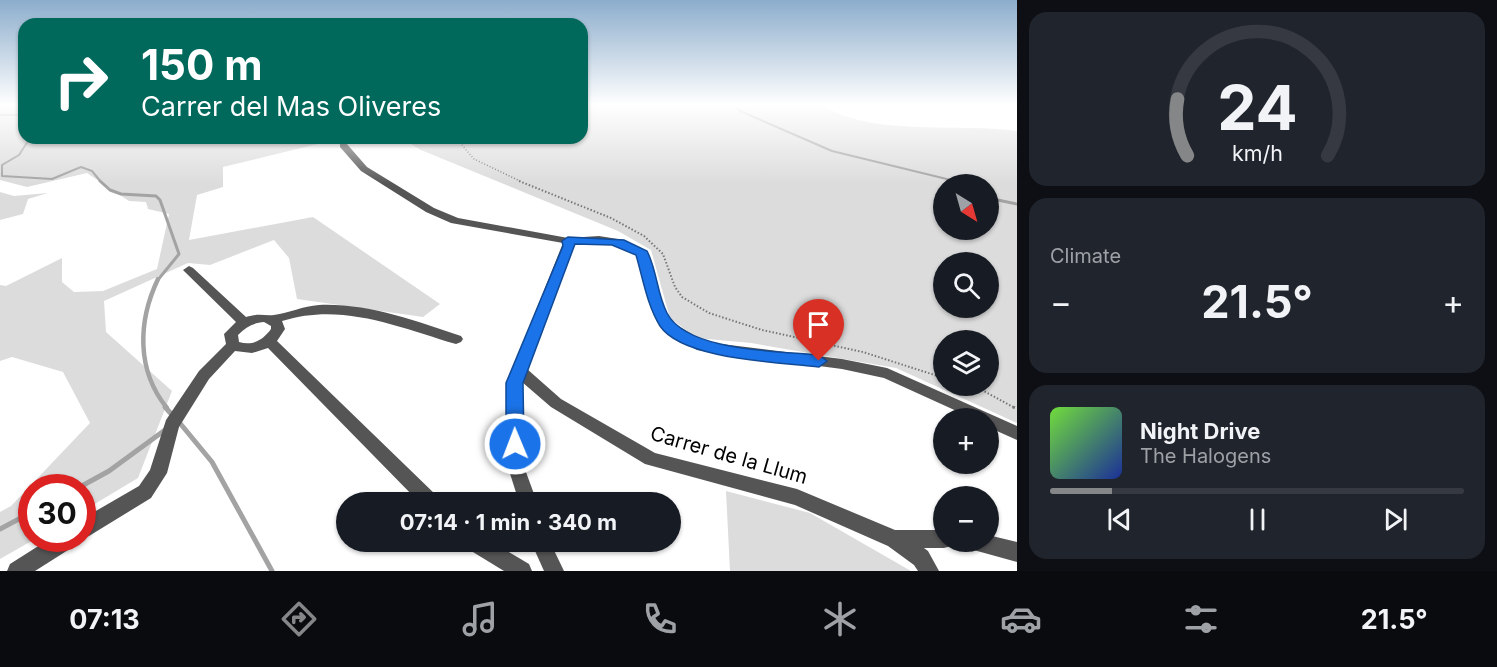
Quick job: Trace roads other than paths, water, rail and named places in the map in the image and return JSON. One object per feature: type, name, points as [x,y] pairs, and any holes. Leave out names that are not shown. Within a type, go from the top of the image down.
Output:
[{"type":"street","points":[[343,145],[364,169],[430,210],[455,221],[568,241],[608,240],[624,243],[642,254],[659,311],[667,325],[702,347],[842,364],[887,373],[963,408]]},
{"type":"street","points":[[525,492],[515,464],[514,383],[569,246],[568,241]]},
{"type":"street","points":[[189,270],[244,322]]},
{"type":"street","points":[[233,345],[231,334],[244,322],[259,318],[272,320],[302,309],[341,308],[397,321],[456,339]]},
{"type":"street","points":[[233,345],[245,349],[269,341],[278,329],[272,320]]},
{"type":"street","points":[[269,341],[422,492]]},
{"type":"street","points":[[96,522],[145,492],[158,474],[172,425],[204,375],[233,345]]},
{"type":"street","name":"Carrer de la Llum","points":[[519,370],[556,403],[651,459],[797,497],[895,539],[933,539]]},
{"type":"street","points":[[999,425],[1017,433]]},
{"type":"street","points":[[895,539],[921,558],[929,571]]},
{"type":"street","points":[[999,548],[1017,552]]},
{"type":"street","points":[[17,571],[47,552]]},
{"type":"street","points":[[491,552],[522,571]]},
{"type":"street","points":[[545,552],[554,571]]},
{"type":"waterway","points":[[785,131],[832,151],[933,176]]},
{"type":"waterway","points":[[26,144],[19,155],[2,165],[2,176],[52,179],[81,167],[92,171],[101,182]]},
{"type":"waterway","points":[[101,182],[110,190],[121,194],[156,196],[160,200],[179,254],[157,281]]},
{"type":"waterway","points":[[999,200],[1017,204]]},
{"type":"waterway","points":[[157,281],[147,312],[143,345],[150,378],[167,408]]},
{"type":"waterway","points":[[165,407],[174,417]]},
{"type":"waterway","points":[[179,422],[212,462],[272,571]]},
{"type":"waterway","points":[[96,478],[165,430]]},
{"type":"waterway","points":[[0,529],[18,519]]}]
